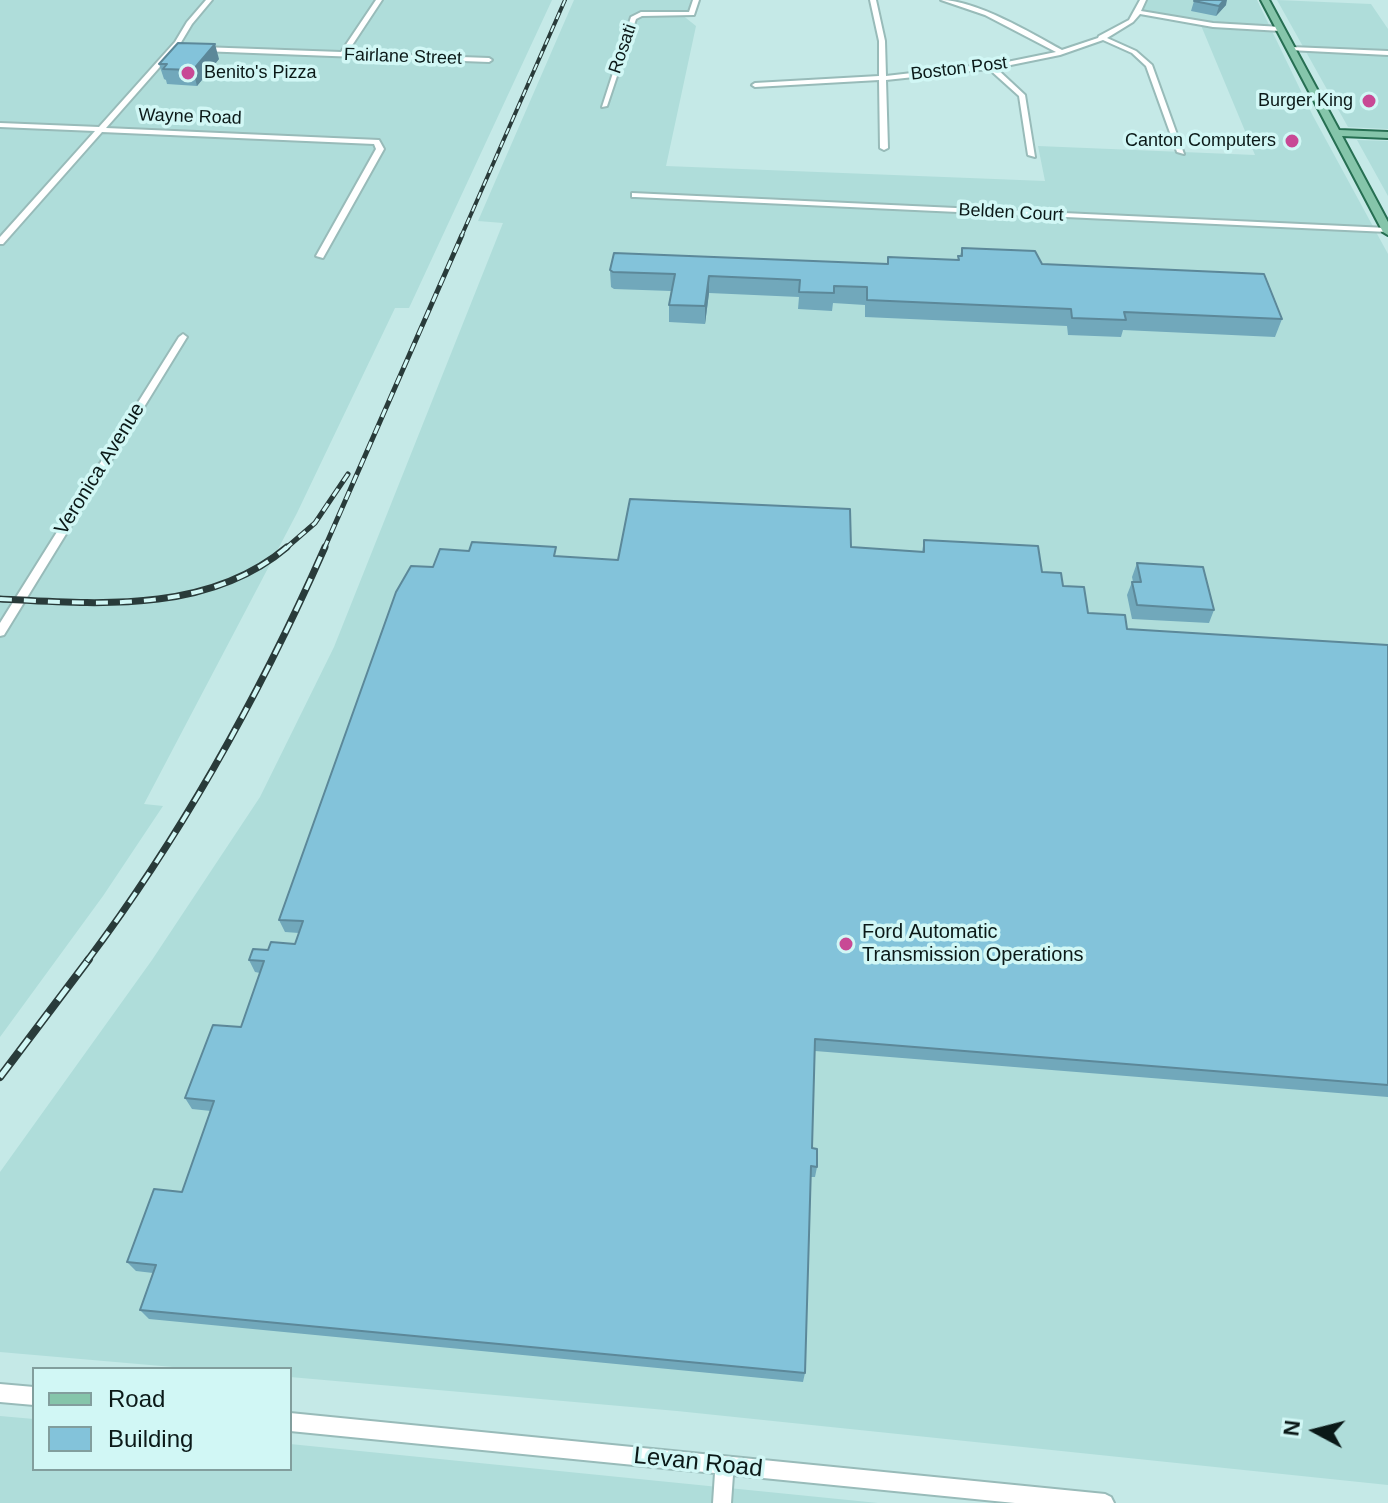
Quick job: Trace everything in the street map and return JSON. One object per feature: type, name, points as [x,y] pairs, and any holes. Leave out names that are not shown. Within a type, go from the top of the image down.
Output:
[{"type":"main road","points":[[1265,0],[1388,231]]},
{"type":"main road","points":[[1334,133],[1388,135]]},
{"type":"street","points":[[0,242],[174,48],[209,0]]},
{"type":"street","points":[[343,54],[379,0]]},
{"type":"street","name":"Rosati","points":[[604,106],[633,18],[641,14],[692,14],[696,0]]},
{"type":"street","points":[[873,0],[881,34],[884,148]]},
{"type":"street","points":[[944,0],[987,14],[1059,51]]},
{"type":"street","points":[[1143,0],[1138,12],[1213,25],[1281,29]]},
{"type":"street","name":"Boston Post","points":[[755,85],[990,66],[1059,51],[1101,37],[1133,20],[1138,12]]},
{"type":"street","points":[[1101,37],[1134,52],[1149,65],[1181,152]]},
{"type":"street","name":"Fairlane Street","points":[[174,48],[489,60]]},
{"type":"street","points":[[1291,49],[1388,53]]},
{"type":"street","points":[[990,66],[1022,95],[1032,155]]},
{"type":"street","name":"Wayne Road","points":[[0,125],[377,143],[380,149],[320,256]]},
{"type":"street","name":"Belden Court","points":[[635,195],[1388,231]]},
{"type":"street","name":"Veronica Avenue","points":[[0,632],[183,337]]},
{"type":"street","points":[[0,1393],[32,1396]]},
{"type":"street","name":"Levan Road","points":[[292,1422],[1105,1503]]},
{"type":"street","points":[[722,1503],[725,1465]]},
{"type":"shaded area","points":[[0,0],[552,0],[409,308],[395,308],[297,513],[144,804],[163,806],[103,896],[0,1037]]},
{"type":"shaded area","points":[[574,0],[691,0],[688,11],[681,14],[696,26],[666,166],[1045,181],[1038,146],[1255,155],[1200,23],[1147,13],[1141,8],[1145,0],[1257,0],[1313,116],[1388,254],[1388,1485],[677,1411],[292,1377],[292,1367],[173,1367],[0,1352],[0,1172],[152,960],[260,797],[334,647],[503,223],[478,221]]},
{"type":"shaded area","points":[[1277,0],[1371,4],[1388,29],[1388,129],[1348,127]]},
{"type":"shaded area","points":[[1357,140],[1388,141],[1388,196]]},
{"type":"shaded area","points":[[0,1416],[32,1419],[32,1471],[292,1471],[292,1444],[878,1503],[0,1503]]},
{"type":"building","points":[[1195,0],[1224,0],[1219,6]]},
{"type":"building","points":[[178,43],[215,44],[193,70],[163,69],[167,64],[159,64]]},
{"type":"building","points":[[962,248],[1035,251],[1042,264],[1264,274],[1282,319],[1124,312],[1126,320],[1072,318],[1071,309],[867,300],[867,287],[834,286],[834,293],[799,292],[800,280],[709,276],[705,306],[669,305],[675,274],[610,270],[614,253],[888,264],[888,257],[959,260]]},
{"type":"building","name":"Ford Automatic Transmission Operations","points":[[630,499],[850,509],[851,547],[924,552],[924,540],[1038,546],[1042,572],[1061,573],[1063,586],[1084,587],[1088,613],[1125,615],[1127,629],[1388,645],[1388,1085],[815,1039],[812,1148],[817,1149],[817,1167],[811,1166],[805,1373],[140,1310],[156,1265],[127,1262],[154,1189],[182,1192],[214,1101],[185,1098],[213,1025],[241,1027],[264,961],[249,960],[253,949],[268,950],[271,942],[295,944],[303,921],[279,920],[396,592],[411,566],[433,567],[440,549],[469,551],[472,542],[556,547],[554,556],[618,560]]},
{"type":"building","points":[[1137,563],[1203,567],[1214,610],[1137,605],[1132,582],[1141,582]]},
{"type":"railway","points":[[461,237],[565,0]]},
{"type":"railway","points":[[324,549],[462,235]]},
{"type":"railway","points":[[285,549],[315,523],[348,474]]},
{"type":"railway","points":[[0,599],[113,602],[187,594],[222,584],[256,569],[287,547]]},
{"type":"railway","points":[[87,961],[156,863],[218,761],[274,656],[325,547]]},
{"type":"railway","points":[[0,1077],[89,959]]},
{"type":"place","name":"Benito's Pizza","points":[[188,73]]},
{"type":"place","name":"Burger King","points":[[1369,101]]},
{"type":"place","name":"Canton Computers","points":[[1292,141]]},
{"type":"place","name":"Ford Automatic Transmission Operations","points":[[846,944]]}]
